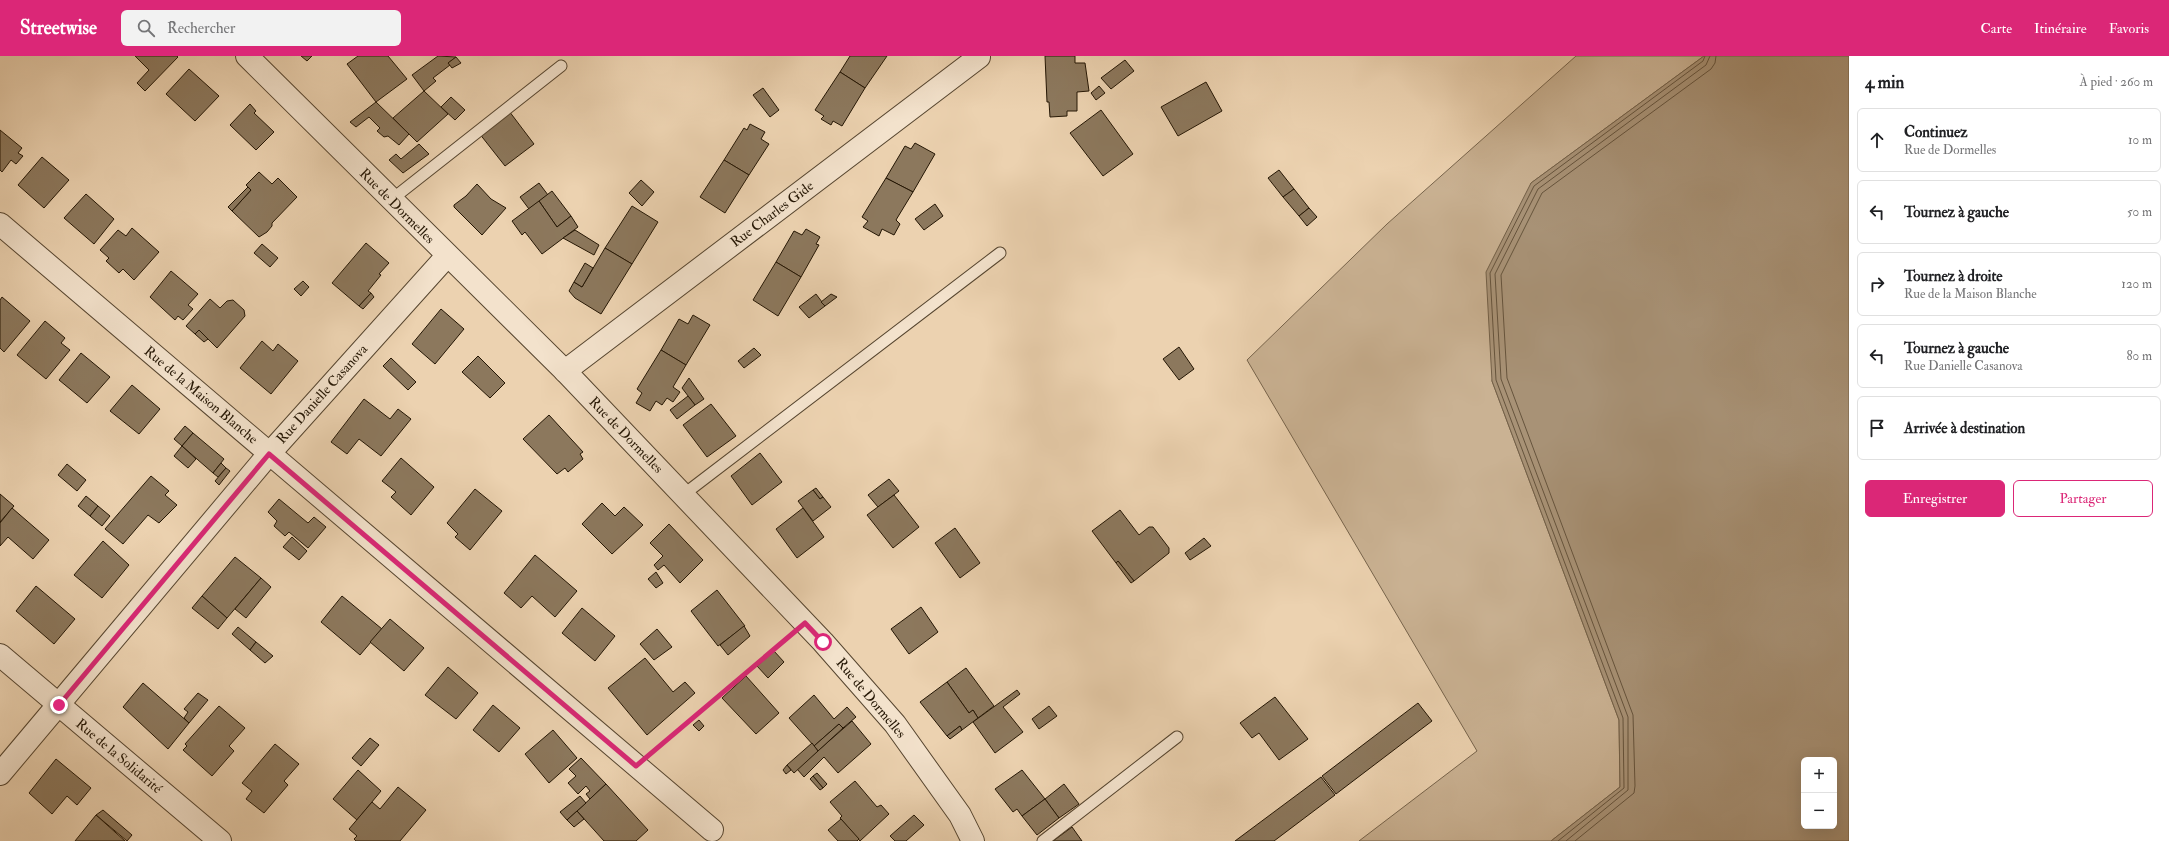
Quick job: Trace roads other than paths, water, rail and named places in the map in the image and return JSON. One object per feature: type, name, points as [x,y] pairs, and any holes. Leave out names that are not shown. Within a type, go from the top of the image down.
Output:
[{"type":"street","name":"Rue de Dormelles","points":[[247,56],[447,256],[566,371],[805,623],[895,724],[960,815],[974,841]]},
{"type":"street","name":"Rue Charles Gide","points":[[566,371],[979,57]]},
{"type":"street","name":"Rue de la Maison Blanche","points":[[0,224],[712,830]]},
{"type":"street","name":"Rue Danielle Casanova","points":[[0,774],[269,454],[447,256]]},
{"type":"street","name":"Rue de la Solidarité","points":[[0,655],[220,841]]},
{"type":"lane","points":[[391,200],[561,66]]},
{"type":"lane","points":[[683,495],[1000,252]]},
{"type":"lane","points":[[1043,841],[1177,737]]},
{"type":"water","points":[[1704,56],[1849,56],[1849,841],[1551,841],[1620,787],[1619,720],[1492,381],[1486,272],[1531,183]]}]
